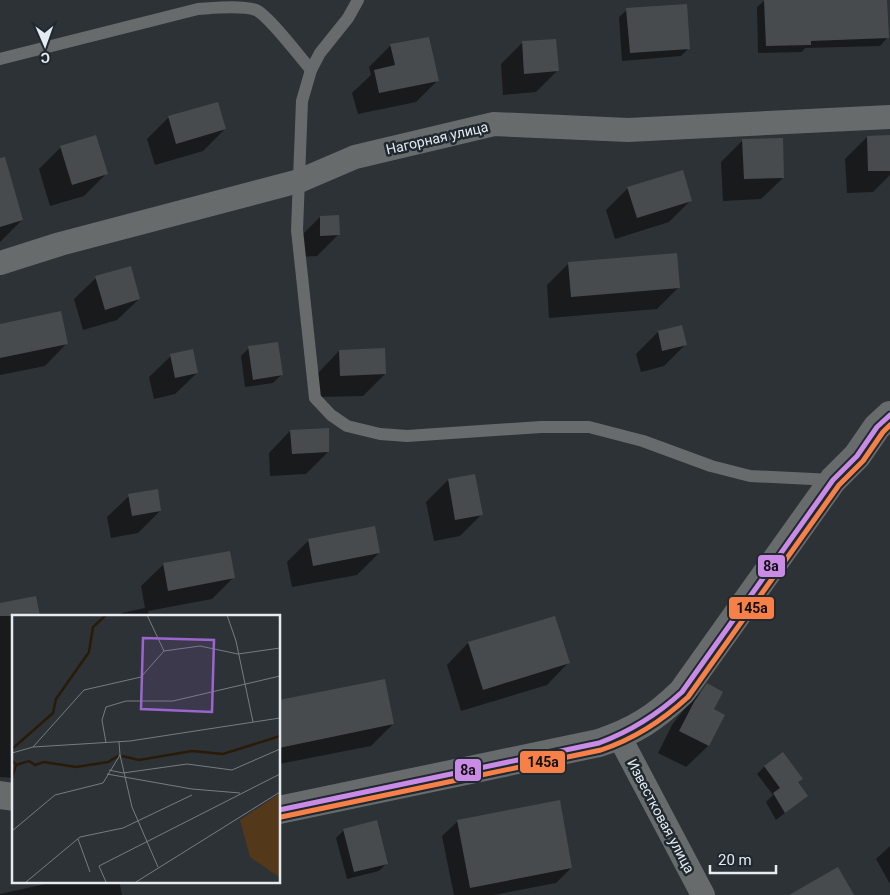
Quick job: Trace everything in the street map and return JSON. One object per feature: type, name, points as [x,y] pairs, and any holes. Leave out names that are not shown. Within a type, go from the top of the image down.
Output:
[{"type":"street","name":"Нагорная улица","points":[[0,263],[60,244],[299,181],[355,157],[494,124],[628,130],[890,116]]},
{"type":"street","points":[[280,810],[599,743],[640,726],[663,711],[682,692],[833,480],[856,456],[876,427],[890,415]]},
{"type":"street","name":"Известковая улица","points":[[619,736],[703,895]]},
{"type":"lane","points":[[358,0],[348,18],[320,53],[311,70],[302,101],[297,230],[315,398],[330,415],[347,426],[380,434],[407,436],[542,427],[588,427],[643,441],[711,466],[750,476],[833,480]]},
{"type":"lane","points":[[0,59],[198,9],[228,7],[257,10],[280,32],[311,70]]},
{"type":"building","points":[[764,0],[887,0],[889,38],[811,41],[811,45],[766,46]]},
{"type":"building","points":[[687,4],[690,49],[630,53],[626,8]]},
{"type":"building","points":[[429,37],[439,81],[379,93],[374,70],[395,65],[390,44]]},
{"type":"building","points":[[556,39],[559,71],[524,74],[522,41]]},
{"type":"building","points":[[218,102],[226,129],[176,144],[168,116]]},
{"type":"building","points":[[96,135],[108,174],[72,185],[60,146]]},
{"type":"building","points":[[890,135],[890,171],[868,171],[867,136]]},
{"type":"building","points":[[783,138],[784,178],[744,179],[742,139]]},
{"type":"building","points":[[5,157],[23,220],[0,227],[0,158]]},
{"type":"building","points":[[683,170],[692,201],[637,218],[627,187]]},
{"type":"building","points":[[339,215],[340,235],[320,236],[320,216]]},
{"type":"building","points":[[677,253],[680,288],[571,297],[568,262]]},
{"type":"building","points":[[131,266],[140,299],[105,310],[95,276]]},
{"type":"building","points":[[61,311],[68,344],[0,358],[0,324]]},
{"type":"building","points":[[682,325],[687,345],[662,351],[658,331]]},
{"type":"building","points":[[278,342],[283,375],[253,380],[248,346]]},
{"type":"building","points":[[385,348],[386,374],[340,376],[339,350]]},
{"type":"building","points":[[193,349],[198,373],[175,378],[170,354]]},
{"type":"building","points":[[329,428],[329,452],[292,454],[290,430]]},
{"type":"building","points":[[475,474],[483,515],[455,520],[448,479]]},
{"type":"building","points":[[158,489],[161,511],[132,516],[128,494]]},
{"type":"building","points":[[375,526],[380,553],[313,566],[308,539]]},
{"type":"building","points":[[230,551],[235,578],[168,591],[163,563]]},
{"type":"building","points":[[36,596],[40,615],[0,616],[0,603]]},
{"type":"building","points":[[555,616],[570,663],[483,690],[468,642]]},
{"type":"building","points":[[385,679],[394,724],[280,748],[280,700]]},
{"type":"building","points":[[707,683],[723,692],[714,709],[725,715],[709,746],[679,731],[694,702]]},
{"type":"building","points":[[783,752],[803,779],[798,782],[808,796],[785,813],[773,793],[780,788],[764,766]]},
{"type":"building","points":[[560,800],[572,868],[470,888],[457,820]]},
{"type":"building","points":[[377,820],[388,864],[354,872],[343,829]]},
{"type":"building","points":[[838,867],[854,895],[789,895]]},
{"type":"transit line","name":"8а","points":[[280,810],[599,743],[643,722],[682,692],[833,480],[857,456],[877,427],[890,415]]},
{"type":"transit line","name":"145а","points":[[281,817],[601,750],[613,746],[647,728],[688,697],[839,485],[863,461],[890,425]]}]
